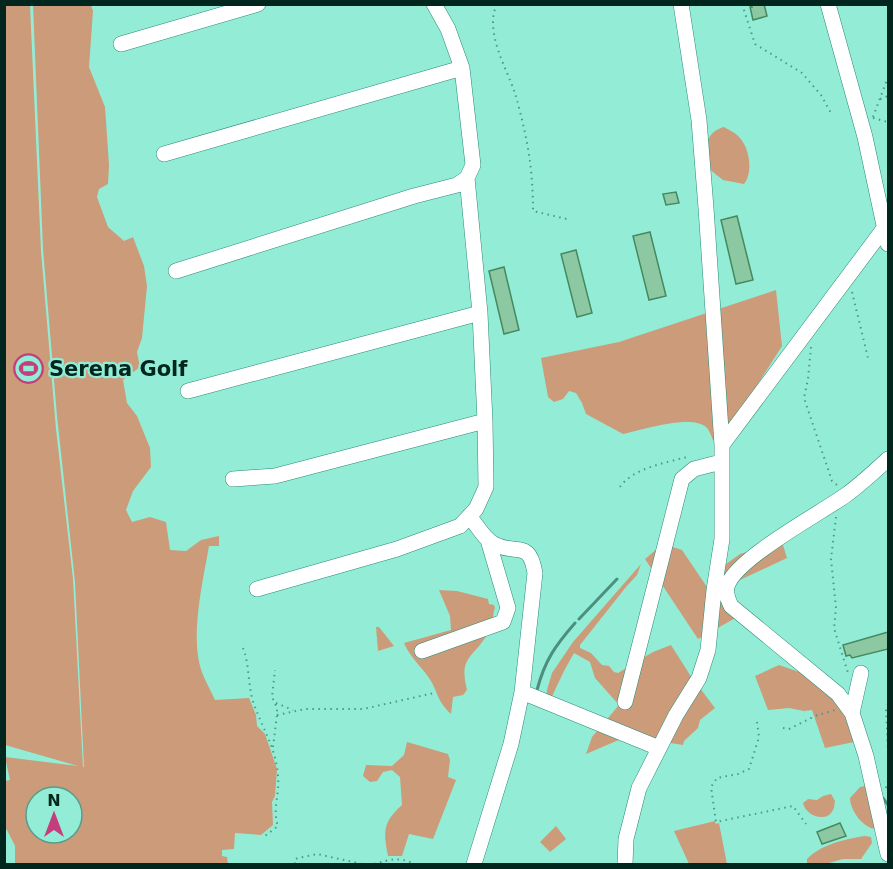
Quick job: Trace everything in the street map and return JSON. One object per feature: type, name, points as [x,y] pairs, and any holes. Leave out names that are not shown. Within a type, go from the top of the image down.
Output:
[{"type":"street","points":[[121,44],[258,4]]},
{"type":"street","points":[[176,271],[414,196],[457,185],[467,178],[473,165],[462,68],[448,29],[434,4]]},
{"type":"street","points":[[625,864],[626,839],[639,788],[676,715],[699,678],[708,650],[722,539],[722,445],[699,120],[681,4]]},
{"type":"street","points":[[828,4],[866,137],[888,244]]},
{"type":"street","points":[[164,154],[462,68]]},
{"type":"street","points":[[257,589],[397,549],[460,526],[477,509],[486,487],[485,421],[480,313],[467,178]]},
{"type":"street","points":[[722,445],[885,227]]},
{"type":"street","points":[[188,391],[480,313]]},
{"type":"street","points":[[233,479],[275,476],[485,421]]},
{"type":"street","points":[[888,459],[848,494],[760,551],[731,578],[726,587],[731,606],[838,694],[849,709],[866,756],[888,854]]},
{"type":"street","points":[[625,702],[682,479],[694,469],[721,462]]},
{"type":"street","points":[[469,516],[488,540],[496,546],[522,549],[529,553],[535,573],[522,692],[511,744],[474,864]]},
{"type":"street","points":[[422,651],[503,622],[508,608],[506,597],[495,569],[488,540]]},
{"type":"street","points":[[849,709],[861,674]]},
{"type":"street","points":[[522,692],[659,748]]},
{"type":"street","points":[[874,795],[888,811]]},
{"type":"path","points":[[497,4],[493,21],[495,39],[516,96],[526,137],[533,184],[532,211],[567,219]]},
{"type":"path","points":[[742,4],[754,44],[802,73],[821,95],[831,113]]},
{"type":"path","points":[[888,77],[873,118],[888,122]]},
{"type":"path","points":[[880,99],[888,96]]},
{"type":"path","points":[[848,278],[868,358]]},
{"type":"path","points":[[620,487],[625,480],[640,472],[692,456]]},
{"type":"path","points":[[243,648],[247,658],[252,697],[261,725],[268,733],[273,747],[278,776],[278,796],[275,807],[278,826],[265,836]]},
{"type":"path","points":[[273,747],[278,716],[272,697],[275,670]]},
{"type":"path","points":[[278,716],[305,709],[363,709],[434,693]]},
{"type":"path","points":[[275,703],[296,711]]},
{"type":"path","points":[[888,704],[886,709],[888,751]]},
{"type":"path","points":[[783,728],[801,724],[815,716],[849,709]]},
{"type":"path","points":[[757,722],[759,737],[749,769],[738,774],[717,778],[711,787],[716,822],[793,806],[806,824]]},
{"type":"path","points":[[295,864],[295,859],[317,854],[362,864]]},
{"type":"path","points":[[374,864],[394,858],[414,864]]},
{"type":"shaded area","points":[[5,4],[30,5],[41,251],[56,429],[73,579],[83,767],[75,582],[57,416],[43,249],[33,5],[91,5],[93,11],[89,67],[105,107],[109,165],[108,184],[99,189],[97,197],[108,227],[124,241],[133,237],[144,266],[147,286],[142,338],[137,352],[140,367],[123,380],[127,403],[137,416],[150,448],[151,467],[133,491],[126,510],[132,522],[150,517],[166,522],[170,550],[186,551],[201,540],[219,536],[219,546],[209,546],[201,590],[197,622],[200,666],[215,700],[249,698],[256,715],[257,726],[265,734],[277,769],[275,796],[272,802],[273,825],[261,835],[235,833],[234,849],[222,850],[222,856],[227,857],[228,864],[15,864],[15,846],[5,829],[5,781],[10,780],[5,757],[78,766],[5,745]]},
{"type":"shaded area","points":[[724,127],[738,136],[746,148],[749,174],[744,184],[723,180],[704,165],[707,142],[713,133]]},
{"type":"shaded area","points":[[776,290],[782,346],[724,437],[713,440],[706,427],[699,423],[689,422],[666,424],[623,434],[586,414],[576,393],[569,391],[563,399],[554,402],[548,397],[541,358],[619,342]]},
{"type":"shaded area","points":[[782,542],[787,558],[727,586],[712,583],[708,577],[740,554]]},
{"type":"shaded area","points":[[667,545],[682,550],[709,590],[739,616],[698,639],[645,559],[658,548]]},
{"type":"shaded area","points":[[641,564],[637,575],[580,645],[580,648],[591,653],[602,665],[609,666],[618,673],[653,652],[671,645],[715,708],[700,720],[698,728],[684,741],[683,745],[628,736],[586,754],[592,737],[619,705],[595,678],[590,662],[574,653],[545,711],[547,690],[552,673],[573,642]]},
{"type":"shaded area","points":[[439,590],[457,591],[488,599],[489,604],[494,605],[495,608],[492,628],[466,665],[464,671],[467,690],[463,695],[453,697],[451,714],[442,704],[429,678],[404,643],[451,630],[450,616]]},
{"type":"shaded area","points":[[376,627],[379,627],[394,646],[378,651]]},
{"type":"shaded area","points":[[779,665],[802,673],[838,696],[854,742],[825,748],[812,710],[789,708],[768,710],[755,676]]},
{"type":"shaded area","points":[[407,742],[448,754],[450,760],[448,777],[456,780],[433,839],[409,834],[402,856],[388,856],[385,833],[391,817],[402,805],[400,777],[392,770],[383,772],[377,781],[370,782],[363,776],[366,765],[392,766],[404,755]]},
{"type":"shaded area","points":[[865,786],[877,829],[862,822],[851,803],[850,798],[860,787]]},
{"type":"shaded area","points":[[831,794],[835,801],[834,808],[826,816],[812,814],[803,803],[808,799],[817,800]]},
{"type":"shaded area","points":[[715,821],[716,824],[719,823],[727,864],[689,864],[674,831]]},
{"type":"shaded area","points":[[556,826],[566,839],[550,852],[540,842]]},
{"type":"shaded area","points":[[865,836],[871,837],[872,843],[861,859],[807,864],[807,859],[827,846]]},
{"type":"building","points":[[751,4],[764,4],[767,16],[753,20]]},
{"type":"building","points":[[676,192],[679,203],[666,205],[663,194]]},
{"type":"building","points":[[737,216],[753,280],[736,284],[721,220]]},
{"type":"building","points":[[650,232],[666,296],[649,300],[633,236]]},
{"type":"building","points":[[576,250],[592,313],[577,317],[561,254]]},
{"type":"building","points":[[504,267],[519,330],[504,334],[489,271]]},
{"type":"building","points":[[888,632],[888,649],[852,658],[850,655],[846,656],[843,645]]},
{"type":"building","points":[[840,823],[846,836],[822,844],[817,832]]},
{"type":"waterway","points":[[579,619],[617,579]]},
{"type":"waterway","points":[[537,690],[552,654],[575,623]]},
{"type":"waterway","points":[[883,798],[888,805]]},
{"type":"place","name":"Serena Golf","points":[[28,369]]}]
